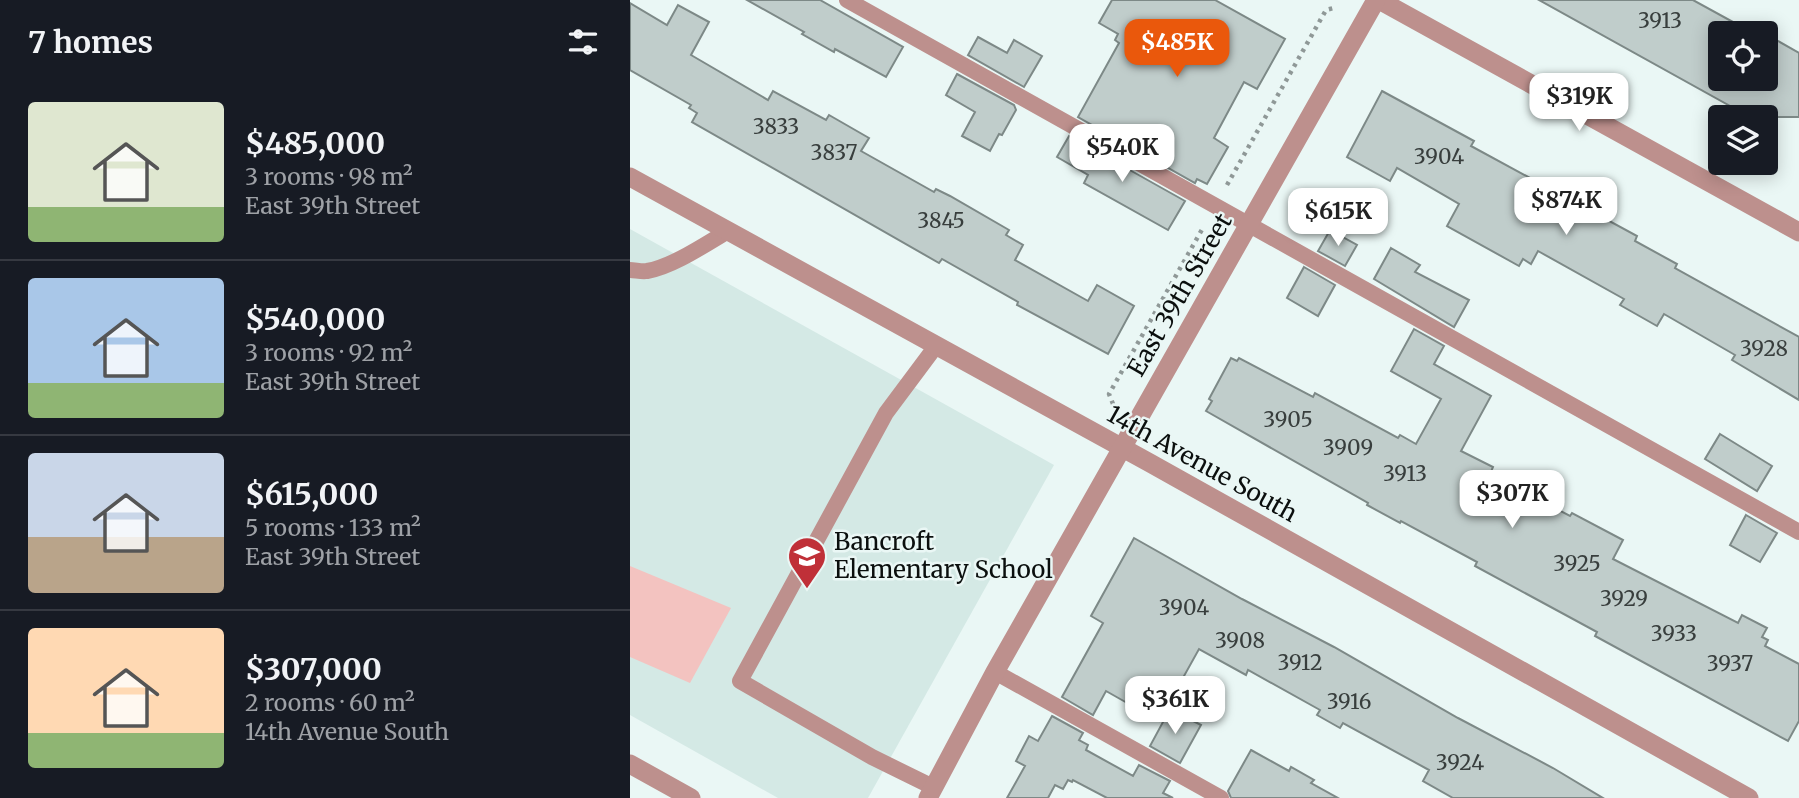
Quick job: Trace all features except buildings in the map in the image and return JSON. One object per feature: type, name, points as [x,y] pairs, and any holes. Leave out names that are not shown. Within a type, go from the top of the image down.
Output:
[{"type":"street","name":"East 39th Street","points":[[930,793],[1107,473],[1377,0]]},
{"type":"street","points":[[1377,0],[1799,232]]},
{"type":"street","name":"14th Avenue South","points":[[630,177],[1749,798]]},
{"type":"street","points":[[630,764],[691,798]]},
{"type":"lane","points":[[847,0],[1799,532]]},
{"type":"lane","points":[[630,270],[647,271],[665,264],[693,252],[727,231]]},
{"type":"lane","points":[[930,793],[740,681],[886,413],[936,346]]},
{"type":"lane","points":[[995,672],[1222,798]]},
{"type":"shaded area","name":"Bancroft Elementary School","points":[[630,229],[1054,465],[868,798],[778,798],[630,715]]},
{"type":"shaded area","points":[[630,566],[731,608],[690,683],[630,657]]},
{"type":"place","name":"Bancroft Elementary School","points":[[807,590]]}]
